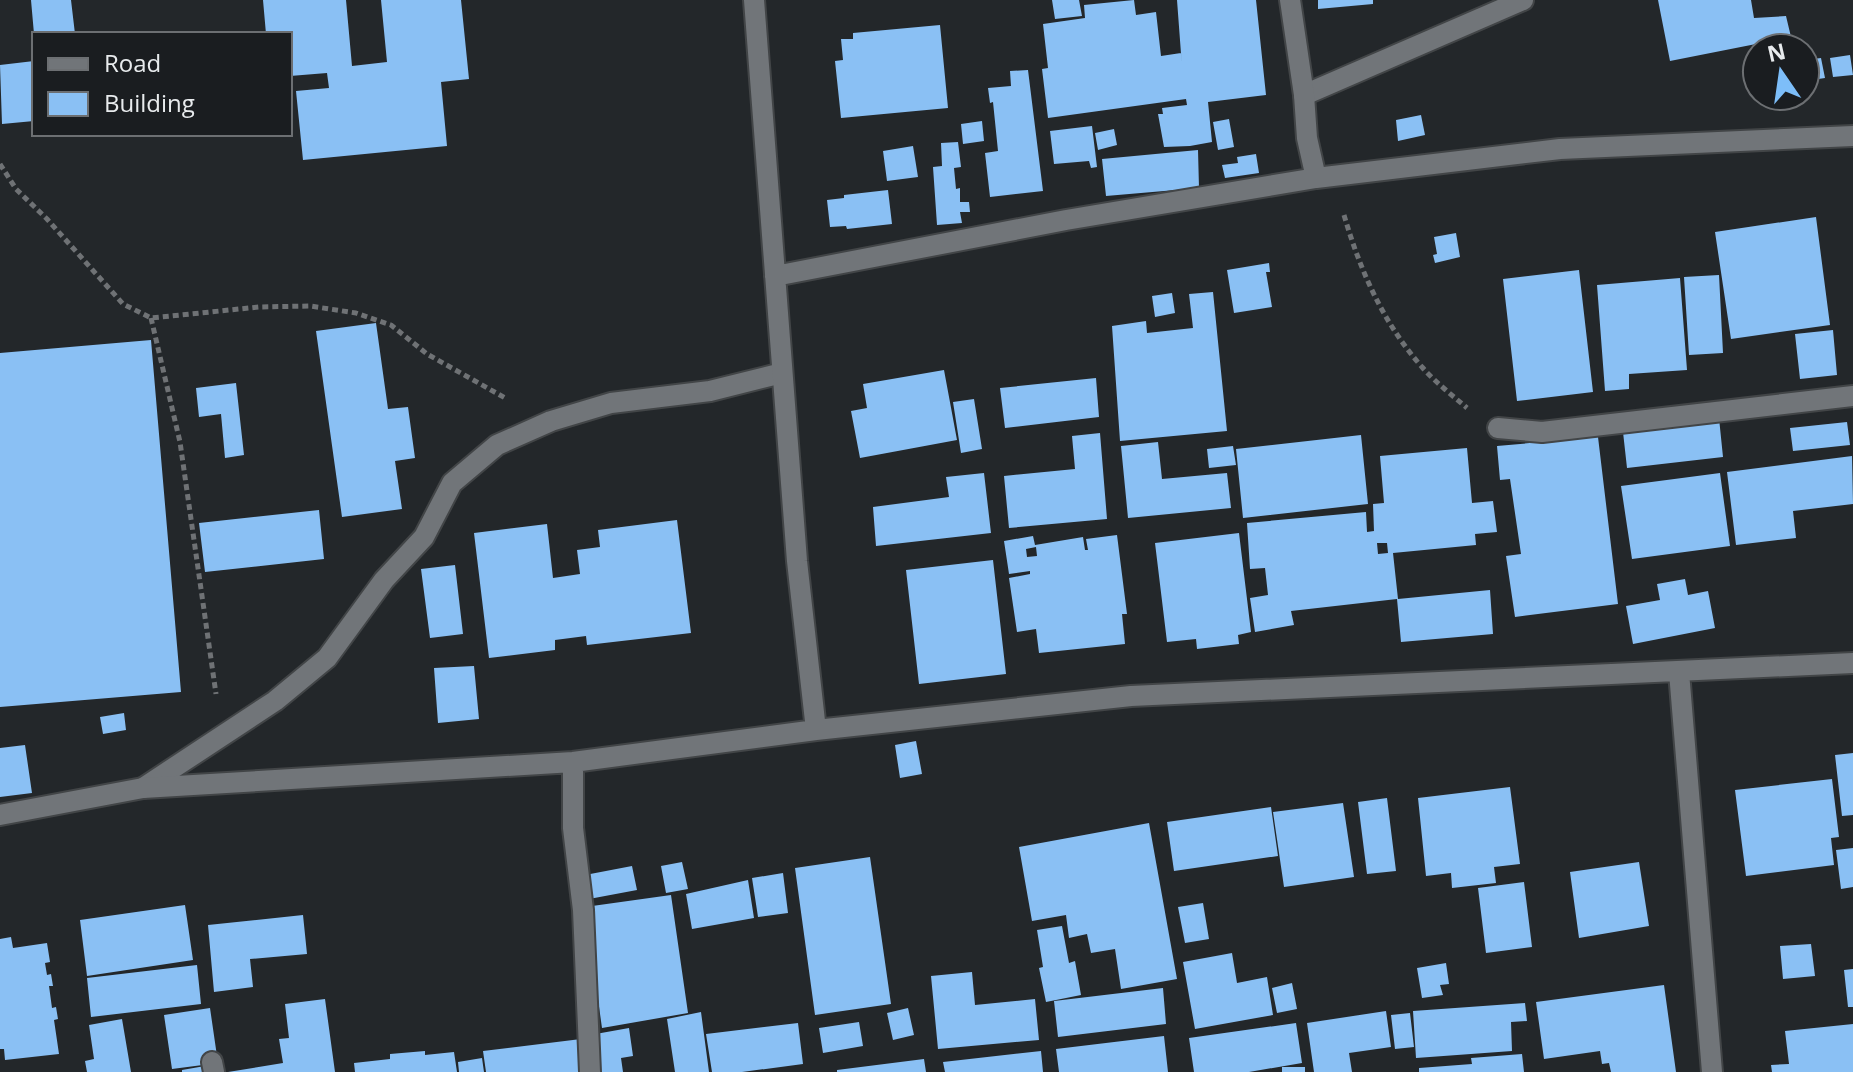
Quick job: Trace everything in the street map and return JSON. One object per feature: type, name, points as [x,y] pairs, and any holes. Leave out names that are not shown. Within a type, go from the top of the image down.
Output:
[{"type":"street","points":[[754,0],[797,561],[816,730]]},
{"type":"street","points":[[1290,0],[1307,138],[1325,177]]},
{"type":"street","points":[[1304,95],[1523,0]]},
{"type":"street","points":[[775,276],[1066,220],[1325,177],[1560,149],[1853,136]]},
{"type":"street","points":[[143,788],[275,701],[327,658],[384,580],[424,537],[452,483],[497,445],[551,421],[611,403],[710,391],[782,373]]},
{"type":"street","points":[[1498,428],[1542,432],[1853,396]]},
{"type":"street","points":[[0,815],[143,788],[573,762],[816,730],[1131,696],[1853,663]]},
{"type":"street","points":[[1679,672],[1712,1072]]},
{"type":"street","points":[[573,762],[573,828],[583,910],[590,1072]]},
{"type":"path","points":[[0,164],[16,189],[123,304],[151,318],[259,307],[310,306],[356,313],[391,325],[427,354],[551,421]]},
{"type":"path","points":[[1325,177],[1359,264],[1393,329],[1423,368],[1472,413],[1498,428]]},
{"type":"path","points":[[151,318],[180,442],[222,734]]},
{"type":"building","points":[[31,0],[71,0],[75,32],[34,32]]},
{"type":"building","points":[[263,0],[346,0],[352,66],[387,62],[381,0],[461,0],[469,79],[441,82],[447,146],[303,160],[296,91],[329,88],[327,73],[292,76],[292,32],[266,32]]},
{"type":"building","points":[[1052,0],[1079,0],[1082,16],[1055,19]]},
{"type":"building","points":[[1134,0],[1136,15],[1156,12],[1161,56],[1181,53],[1177,0],[1256,0],[1266,95],[1208,102],[1212,142],[1190,146],[1164,147],[1158,114],[1163,114],[1162,108],[1187,105],[1186,99],[1048,118],[1042,69],[1048,68],[1043,24],[1085,18],[1084,5]]},
{"type":"building","points":[[1318,0],[1373,0],[1373,4],[1318,9]]},
{"type":"building","points":[[1658,0],[1751,0],[1754,18],[1786,16],[1790,32],[1741,32],[1741,47],[1670,61]]},
{"type":"building","points":[[940,25],[948,108],[841,118],[835,61],[843,60],[841,39],[853,39],[853,33]]},
{"type":"building","points":[[1850,55],[1853,75],[1833,77],[1830,58]]},
{"type":"building","points":[[1821,58],[1825,78],[1821,79]]},
{"type":"building","points":[[32,61],[32,121],[2,124],[0,65]]},
{"type":"building","points":[[1028,70],[1043,191],[990,197],[985,153],[998,151],[993,102],[990,103],[988,88],[1011,86],[1010,71]]},
{"type":"building","points":[[1421,115],[1425,135],[1398,141],[1396,120]]},
{"type":"building","points":[[1229,119],[1234,147],[1218,150],[1213,122]]},
{"type":"building","points":[[982,121],[984,141],[963,144],[961,124]]},
{"type":"building","points":[[1092,126],[1097,167],[1091,168],[1089,161],[1054,164],[1050,131]]},
{"type":"building","points":[[1114,129],[1117,145],[1098,150],[1095,133]]},
{"type":"building","points":[[958,142],[961,167],[954,168],[956,189],[960,188],[960,202],[969,202],[970,212],[960,212],[962,223],[937,225],[933,167],[942,166],[941,143]]},
{"type":"building","points":[[913,146],[918,177],[887,181],[883,151]]},
{"type":"building","points":[[1198,150],[1199,188],[1106,196],[1102,159]]},
{"type":"building","points":[[1256,154],[1259,173],[1225,178],[1222,165],[1238,163],[1237,157]]},
{"type":"building","points":[[888,190],[892,224],[847,229],[846,226],[830,227],[827,200]]},
{"type":"building","points":[[1816,217],[1830,325],[1731,339],[1715,232]]},
{"type":"building","points":[[1456,233],[1460,257],[1435,263],[1434,237]]},
{"type":"building","points":[[1269,263],[1270,272],[1266,272],[1272,307],[1234,313],[1227,270]]},
{"type":"building","points":[[1579,270],[1593,392],[1517,401],[1503,279]]},
{"type":"building","points":[[1719,275],[1723,353],[1689,355],[1684,277]]},
{"type":"building","points":[[1680,278],[1687,370],[1629,374],[1629,389],[1605,391],[1597,285]]},
{"type":"building","points":[[1213,292],[1227,431],[1120,441],[1112,326],[1146,321],[1147,333],[1193,328],[1189,294]]},
{"type":"building","points":[[1172,293],[1175,313],[1155,317],[1152,296]]},
{"type":"building","points":[[376,323],[388,409],[408,407],[415,458],[395,461],[402,509],[342,517],[316,331]]},
{"type":"building","points":[[1833,330],[1837,375],[1800,379],[1795,334]]},
{"type":"building","points":[[151,340],[181,692],[0,707],[0,353]]},
{"type":"building","points":[[944,370],[957,440],[860,458],[851,411],[867,408],[863,384]]},
{"type":"building","points":[[1096,378],[1099,417],[1005,428],[1000,388]]},
{"type":"building","points":[[236,383],[244,455],[225,458],[221,414],[199,417],[196,388]]},
{"type":"building","points":[[974,399],[982,449],[961,453],[953,402]]},
{"type":"building","points":[[1719,418],[1723,457],[1627,468],[1623,432]]},
{"type":"building","points":[[1847,422],[1850,445],[1793,451],[1790,428]]},
{"type":"building","points":[[1100,433],[1107,519],[1009,528],[1004,476],[1075,469],[1072,436]]},
{"type":"building","points":[[1361,435],[1368,504],[1243,518],[1236,449]]},
{"type":"building","points":[[1598,437],[1618,604],[1515,617],[1506,556],[1521,554],[1510,479],[1500,480],[1497,446]]},
{"type":"building","points":[[1158,442],[1162,479],[1227,473],[1231,508],[1128,518],[1121,446]]},
{"type":"building","points":[[1233,446],[1236,465],[1209,468],[1207,449]]},
{"type":"building","points":[[1467,448],[1472,503],[1493,501],[1497,532],[1475,534],[1476,545],[1393,553],[1398,599],[1490,590],[1493,634],[1401,642],[1397,599],[1291,611],[1294,625],[1255,632],[1250,598],[1268,595],[1265,568],[1250,569],[1247,523],[1366,512],[1367,532],[1374,531],[1373,504],[1384,503],[1380,456]],"holes":[[[1377,543],[1387,543],[1388,553],[1378,554]]]},
{"type":"building","points":[[1852,456],[1853,504],[1793,511],[1796,538],[1736,545],[1727,472]]},
{"type":"building","points":[[984,473],[991,533],[876,546],[873,507],[949,497],[946,477]]},
{"type":"building","points":[[1720,473],[1730,546],[1632,559],[1621,486]]},
{"type":"building","points":[[319,510],[324,559],[205,572],[199,523]]},
{"type":"building","points":[[677,520],[691,633],[587,645],[586,636],[555,640],[555,650],[489,658],[474,533],[547,524],[553,578],[580,574],[577,550],[600,547],[598,530]]},
{"type":"building","points":[[1239,533],[1251,632],[1238,635],[1239,644],[1197,649],[1196,639],[1167,642],[1155,543]]},
{"type":"building","points":[[1117,535],[1127,614],[1122,614],[1125,644],[1039,653],[1036,629],[1017,632],[1009,578],[1030,574],[1030,571],[1009,574],[1004,541],[1033,536],[1035,545],[1083,537],[1085,550],[1088,550],[1086,539]],"holes":[[[1036,547],[1037,556],[1027,557],[1026,549]]]},
{"type":"building","points":[[993,560],[1006,674],[919,684],[906,570]]},
{"type":"building","points":[[455,565],[463,634],[430,638],[421,569]]},
{"type":"building","points":[[1685,579],[1688,595],[1708,591],[1715,628],[1633,644],[1626,606],[1660,600],[1657,584]]},
{"type":"building","points":[[474,666],[479,719],[438,723],[434,668]]},
{"type":"building","points":[[124,713],[126,730],[103,734],[100,717]]},
{"type":"building","points":[[916,741],[922,774],[900,778],[895,745]]},
{"type":"building","points":[[25,745],[32,793],[0,797],[0,748]]},
{"type":"building","points":[[1853,753],[1853,815],[1842,816],[1835,755]]},
{"type":"building","points":[[1832,779],[1839,837],[1831,838],[1834,865],[1746,876],[1735,790]]},
{"type":"building","points":[[1510,787],[1520,864],[1494,867],[1496,883],[1452,888],[1451,873],[1426,876],[1418,798]]},
{"type":"building","points":[[1387,798],[1396,871],[1367,874],[1358,802]]},
{"type":"building","points":[[1343,803],[1354,877],[1284,887],[1273,812]]},
{"type":"building","points":[[1271,807],[1278,856],[1174,871],[1167,822]]},
{"type":"building","points":[[1149,823],[1177,979],[1121,989],[1115,949],[1091,953],[1087,934],[1069,938],[1066,915],[1032,921],[1019,847]]},
{"type":"building","points":[[1853,848],[1853,887],[1841,889],[1836,850]]},
{"type":"building","points":[[870,857],[891,1004],[815,1015],[795,868]]},
{"type":"building","points":[[682,862],[688,889],[666,893],[661,866]]},
{"type":"building","points":[[1639,862],[1649,926],[1579,938],[1570,872]]},
{"type":"building","points":[[632,866],[637,890],[589,899],[585,875]]},
{"type":"building","points":[[783,873],[788,913],[758,917],[752,878]]},
{"type":"building","points":[[748,880],[754,918],[692,929],[686,894]]},
{"type":"building","points":[[1524,882],[1532,947],[1486,953],[1478,888]]},
{"type":"building","points":[[671,895],[688,1013],[602,1028],[585,907]]},
{"type":"building","points":[[1203,903],[1209,939],[1185,943],[1178,907]]},
{"type":"building","points":[[185,905],[193,960],[87,976],[80,920]]},
{"type":"building","points":[[303,915],[307,954],[250,959],[253,987],[214,992],[208,925]]},
{"type":"building","points":[[1062,926],[1069,963],[1075,961],[1081,995],[1046,1002],[1039,968],[1043,967],[1037,930]]},
{"type":"building","points":[[11,937],[13,948],[47,943],[50,962],[45,963],[53,986],[49,986],[52,1008],[56,1007],[58,1019],[54,1020],[59,1054],[5,1060],[4,1049],[0,1049],[0,939]]},
{"type":"building","points":[[1811,944],[1815,976],[1783,979],[1780,946]]},
{"type":"building","points":[[1232,953],[1237,983],[1267,977],[1273,1015],[1195,1029],[1183,962]]},
{"type":"building","points":[[1446,963],[1449,984],[1440,985],[1443,995],[1422,998],[1417,968]]},
{"type":"building","points":[[197,965],[201,1004],[91,1017],[87,978]]},
{"type":"building","points":[[1853,969],[1853,1007],[1848,1007],[1844,970]]},
{"type":"building","points":[[972,972],[975,1005],[1035,999],[1039,1040],[938,1049],[931,976]]},
{"type":"building","points":[[1292,983],[1297,1009],[1277,1013],[1272,988]]},
{"type":"building","points":[[1664,985],[1676,1072],[1611,1072],[1609,1063],[1602,1064],[1600,1051],[1544,1059],[1536,1002]]},
{"type":"building","points":[[1163,988],[1166,1024],[1058,1037],[1054,1001]]},
{"type":"building","points":[[325,999],[335,1072],[228,1072],[283,1063],[279,1039],[289,1038],[285,1004]]},
{"type":"building","points":[[1525,1003],[1527,1021],[1511,1022],[1512,1051],[1416,1058],[1413,1011]]},
{"type":"building","points":[[210,1008],[218,1063],[172,1069],[164,1015]]},
{"type":"building","points":[[908,1008],[914,1035],[893,1040],[887,1013]]},
{"type":"building","points":[[1386,1011],[1391,1047],[1349,1053],[1352,1072],[1314,1072],[1307,1023]]},
{"type":"building","points":[[701,1012],[709,1072],[675,1072],[667,1019]]},
{"type":"building","points":[[1410,1013],[1414,1047],[1395,1049],[1391,1015]]},
{"type":"building","points":[[122,1019],[131,1072],[87,1072],[85,1061],[94,1059],[89,1025]]},
{"type":"building","points":[[859,1022],[863,1046],[823,1053],[819,1028]]},
{"type":"building","points":[[798,1023],[803,1064],[742,1072],[712,1072],[706,1034]]},
{"type":"building","points":[[1296,1023],[1302,1063],[1249,1072],[1194,1072],[1189,1038]]},
{"type":"building","points":[[1853,1024],[1853,1072],[1772,1072],[1771,1065],[1789,1064],[1785,1031]]},
{"type":"building","points":[[629,1028],[633,1056],[621,1058],[623,1072],[596,1072],[590,1035]]},
{"type":"building","points":[[1164,1036],[1168,1072],[1059,1072],[1056,1049]]},
{"type":"building","points":[[581,1039],[585,1072],[486,1072],[483,1051]]},
{"type":"building","points":[[425,1051],[425,1055],[454,1052],[457,1072],[355,1072],[354,1063],[390,1059],[390,1054]]},
{"type":"building","points":[[1041,1051],[1043,1072],[945,1072],[943,1062]]},
{"type":"building","points":[[1522,1054],[1524,1072],[1419,1072],[1419,1068],[1472,1064],[1471,1058]]},
{"type":"building","points":[[482,1058],[484,1072],[459,1072],[458,1062]]},
{"type":"building","points":[[924,1059],[926,1072],[837,1072],[837,1070]]},
{"type":"building","points":[[205,1066],[206,1072],[182,1072],[182,1070]]},
{"type":"building","points":[[1282,1067],[1305,1067],[1305,1072],[1282,1072]]}]
